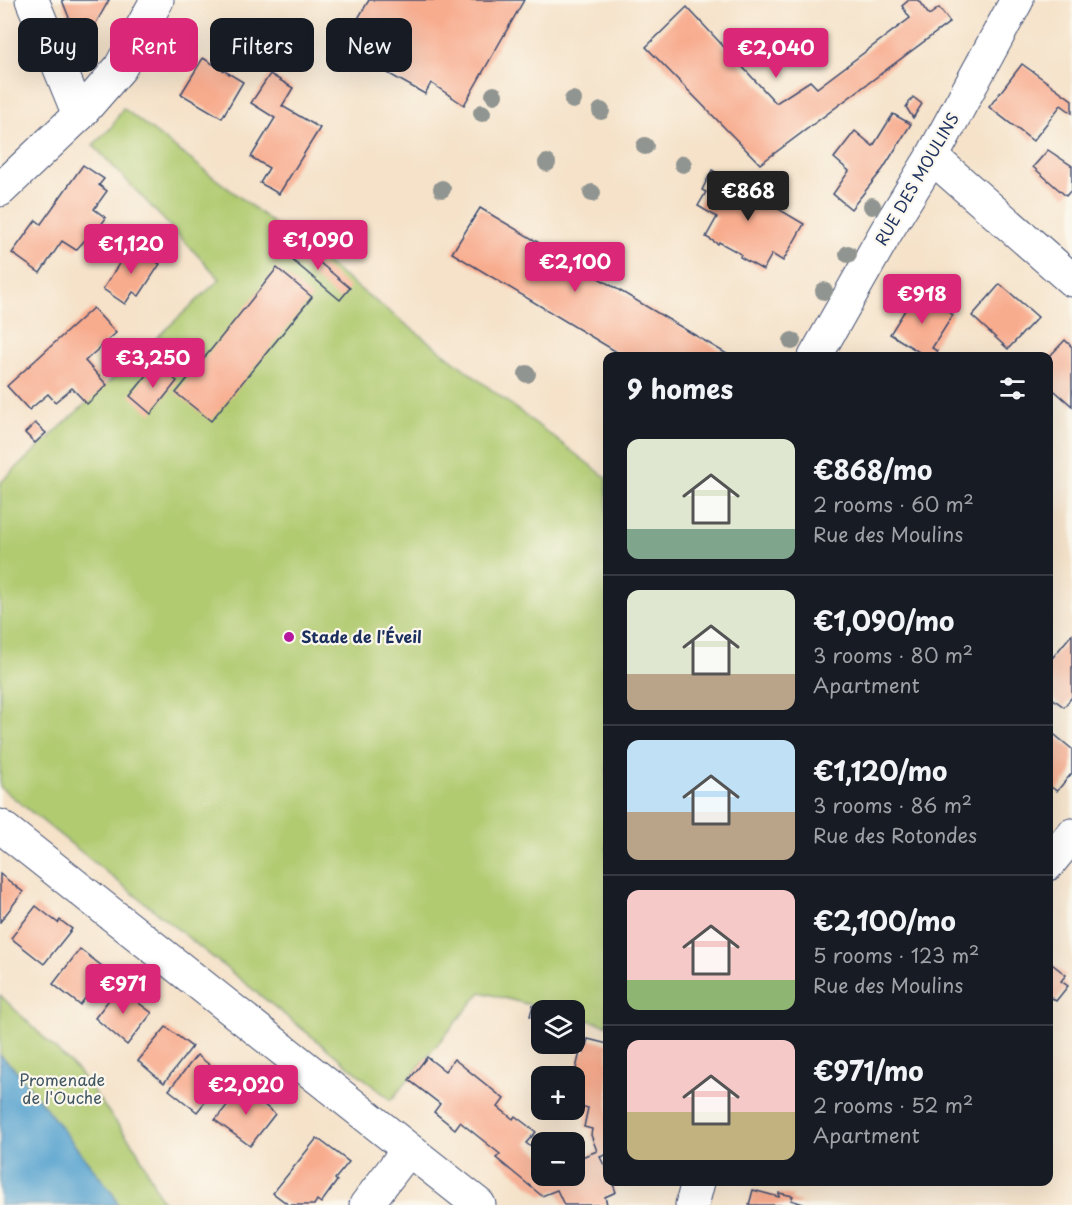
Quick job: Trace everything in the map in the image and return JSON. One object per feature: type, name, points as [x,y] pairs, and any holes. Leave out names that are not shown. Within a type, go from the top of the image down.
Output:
[{"type":"street","points":[[32,0],[79,115]]},
{"type":"street","points":[[0,190],[79,115],[120,68],[157,0]]},
{"type":"street","name":"RUE DES MOULINS","points":[[818,352],[886,232],[932,157],[1017,0]]},
{"type":"street","points":[[932,157],[1072,280]]},
{"type":"street","points":[[0,826],[479,1205]]},
{"type":"street","points":[[1053,858],[1072,835]]},
{"type":"street","points":[[366,1205],[408,1150]]},
{"type":"street","points":[[692,1205],[697,1186]]},
{"type":"green space","points":[[123,108],[603,475],[603,1024],[585,1020],[585,1000],[531,1000],[531,1005],[481,992],[391,1100],[0,787],[0,483],[220,279],[93,145],[111,128]]},
{"type":"green space","name":"Promenade de l'Ouche","points":[[0,995],[78,1071],[137,1150],[164,1205],[118,1205],[113,1194],[16,1070],[0,1055]]},
{"type":"water","points":[[0,1055],[16,1070],[113,1194],[118,1205],[0,1205]]},
{"type":"building","points":[[62,0],[109,0],[98,19],[69,18]]},
{"type":"building","points":[[369,0],[524,0],[464,105],[431,83],[425,94],[386,72],[412,72],[412,18],[358,18]]},
{"type":"building","points":[[909,0],[918,0],[929,15],[939,8],[950,22],[760,164],[646,47],[687,7],[776,103],[810,81],[817,88],[910,18],[902,6]]},
{"type":"building","points":[[203,58],[210,62],[210,72],[226,72],[243,82],[222,118],[181,94],[194,72],[198,72],[198,66]]},
{"type":"building","points":[[1022,64],[1072,100],[1072,113],[1061,105],[1033,141],[989,107]]},
{"type":"building","points":[[270,74],[293,88],[282,106],[320,128],[279,194],[260,183],[269,168],[251,157],[275,118],[251,103]]},
{"type":"building","points":[[913,97],[922,104],[913,118],[906,107]]},
{"type":"building","points":[[893,114],[911,124],[883,169],[851,209],[833,194],[849,171],[834,158],[855,131],[873,146]]},
{"type":"building","points":[[1048,150],[1072,166],[1072,189],[1066,196],[1033,167]]},
{"type":"building","points":[[83,165],[104,179],[99,185],[107,191],[94,209],[106,218],[96,232],[101,235],[93,246],[85,240],[76,250],[62,241],[40,273],[12,253],[36,220],[41,224]]},
{"type":"building","points":[[712,170],[804,224],[783,261],[772,254],[763,270],[740,257],[741,254],[706,237],[717,217],[698,206],[706,192],[702,190]]},
{"type":"building","points":[[480,208],[724,352],[617,352],[452,253]]},
{"type":"building","points":[[295,242],[350,288],[340,300],[285,254]]},
{"type":"building","points":[[131,245],[160,264],[139,296],[133,292],[125,304],[103,289]]},
{"type":"building","points":[[277,268],[312,297],[211,421],[176,393]]},
{"type":"building","points":[[1000,284],[1038,317],[1008,349],[972,316]]},
{"type":"building","points":[[917,291],[953,315],[932,348],[936,352],[919,352],[890,334]]},
{"type":"building","points":[[93,308],[116,333],[85,361],[107,385],[87,404],[72,388],[55,402],[48,394],[29,410],[7,386]]},
{"type":"building","points":[[1065,340],[1072,347],[1072,406],[1053,389],[1053,353]]},
{"type":"building","points":[[156,364],[177,381],[151,414],[130,396]]},
{"type":"building","points":[[35,423],[46,433],[35,443],[25,433]]},
{"type":"building","points":[[1072,634],[1072,697],[1064,707],[1053,699],[1053,657]]},
{"type":"building","points":[[1053,733],[1072,749],[1072,773],[1057,791],[1053,788]]},
{"type":"building","points":[[0,874],[23,892],[0,922]]},
{"type":"building","points":[[36,906],[58,923],[60,920],[72,929],[44,964],[11,938]]},
{"type":"building","points":[[80,949],[107,970],[80,1005],[53,984]]},
{"type":"building","points":[[1053,965],[1066,975],[1061,981],[1068,986],[1056,1001],[1053,999]]},
{"type":"building","points":[[121,984],[133,994],[131,997],[152,1013],[127,1045],[95,1018]]},
{"type":"building","points":[[166,1027],[192,1047],[164,1083],[138,1061]]},
{"type":"building","points":[[588,1039],[603,1043],[603,1156],[600,1157],[603,1163],[603,1186],[614,1186],[616,1192],[605,1197],[607,1204],[605,1205],[564,1205],[557,1190],[542,1196],[496,1158],[500,1154],[460,1122],[455,1129],[434,1112],[440,1104],[409,1080],[427,1057],[445,1071],[454,1059],[504,1099],[498,1107],[513,1119],[515,1116],[536,1132],[531,1132],[531,1138],[526,1143],[531,1147],[531,1186],[585,1186],[585,1156],[597,1151],[591,1135],[592,1129],[584,1127],[588,1108],[585,1107],[585,1066],[577,1066],[580,1054],[585,1054]]},
{"type":"building","points":[[197,1055],[225,1077],[197,1112],[169,1090]]},
{"type":"building","points":[[244,1085],[275,1114],[250,1146],[215,1120]]},
{"type":"building","points":[[317,1138],[349,1162],[335,1179],[337,1181],[321,1203],[317,1200],[314,1205],[289,1205],[273,1193]]},
{"type":"building","points":[[753,1190],[779,1197],[779,1193],[793,1196],[791,1200],[806,1205],[749,1205]]},
{"type":"place","name":"Stade de l'Éveil","points":[[289,637]]}]
